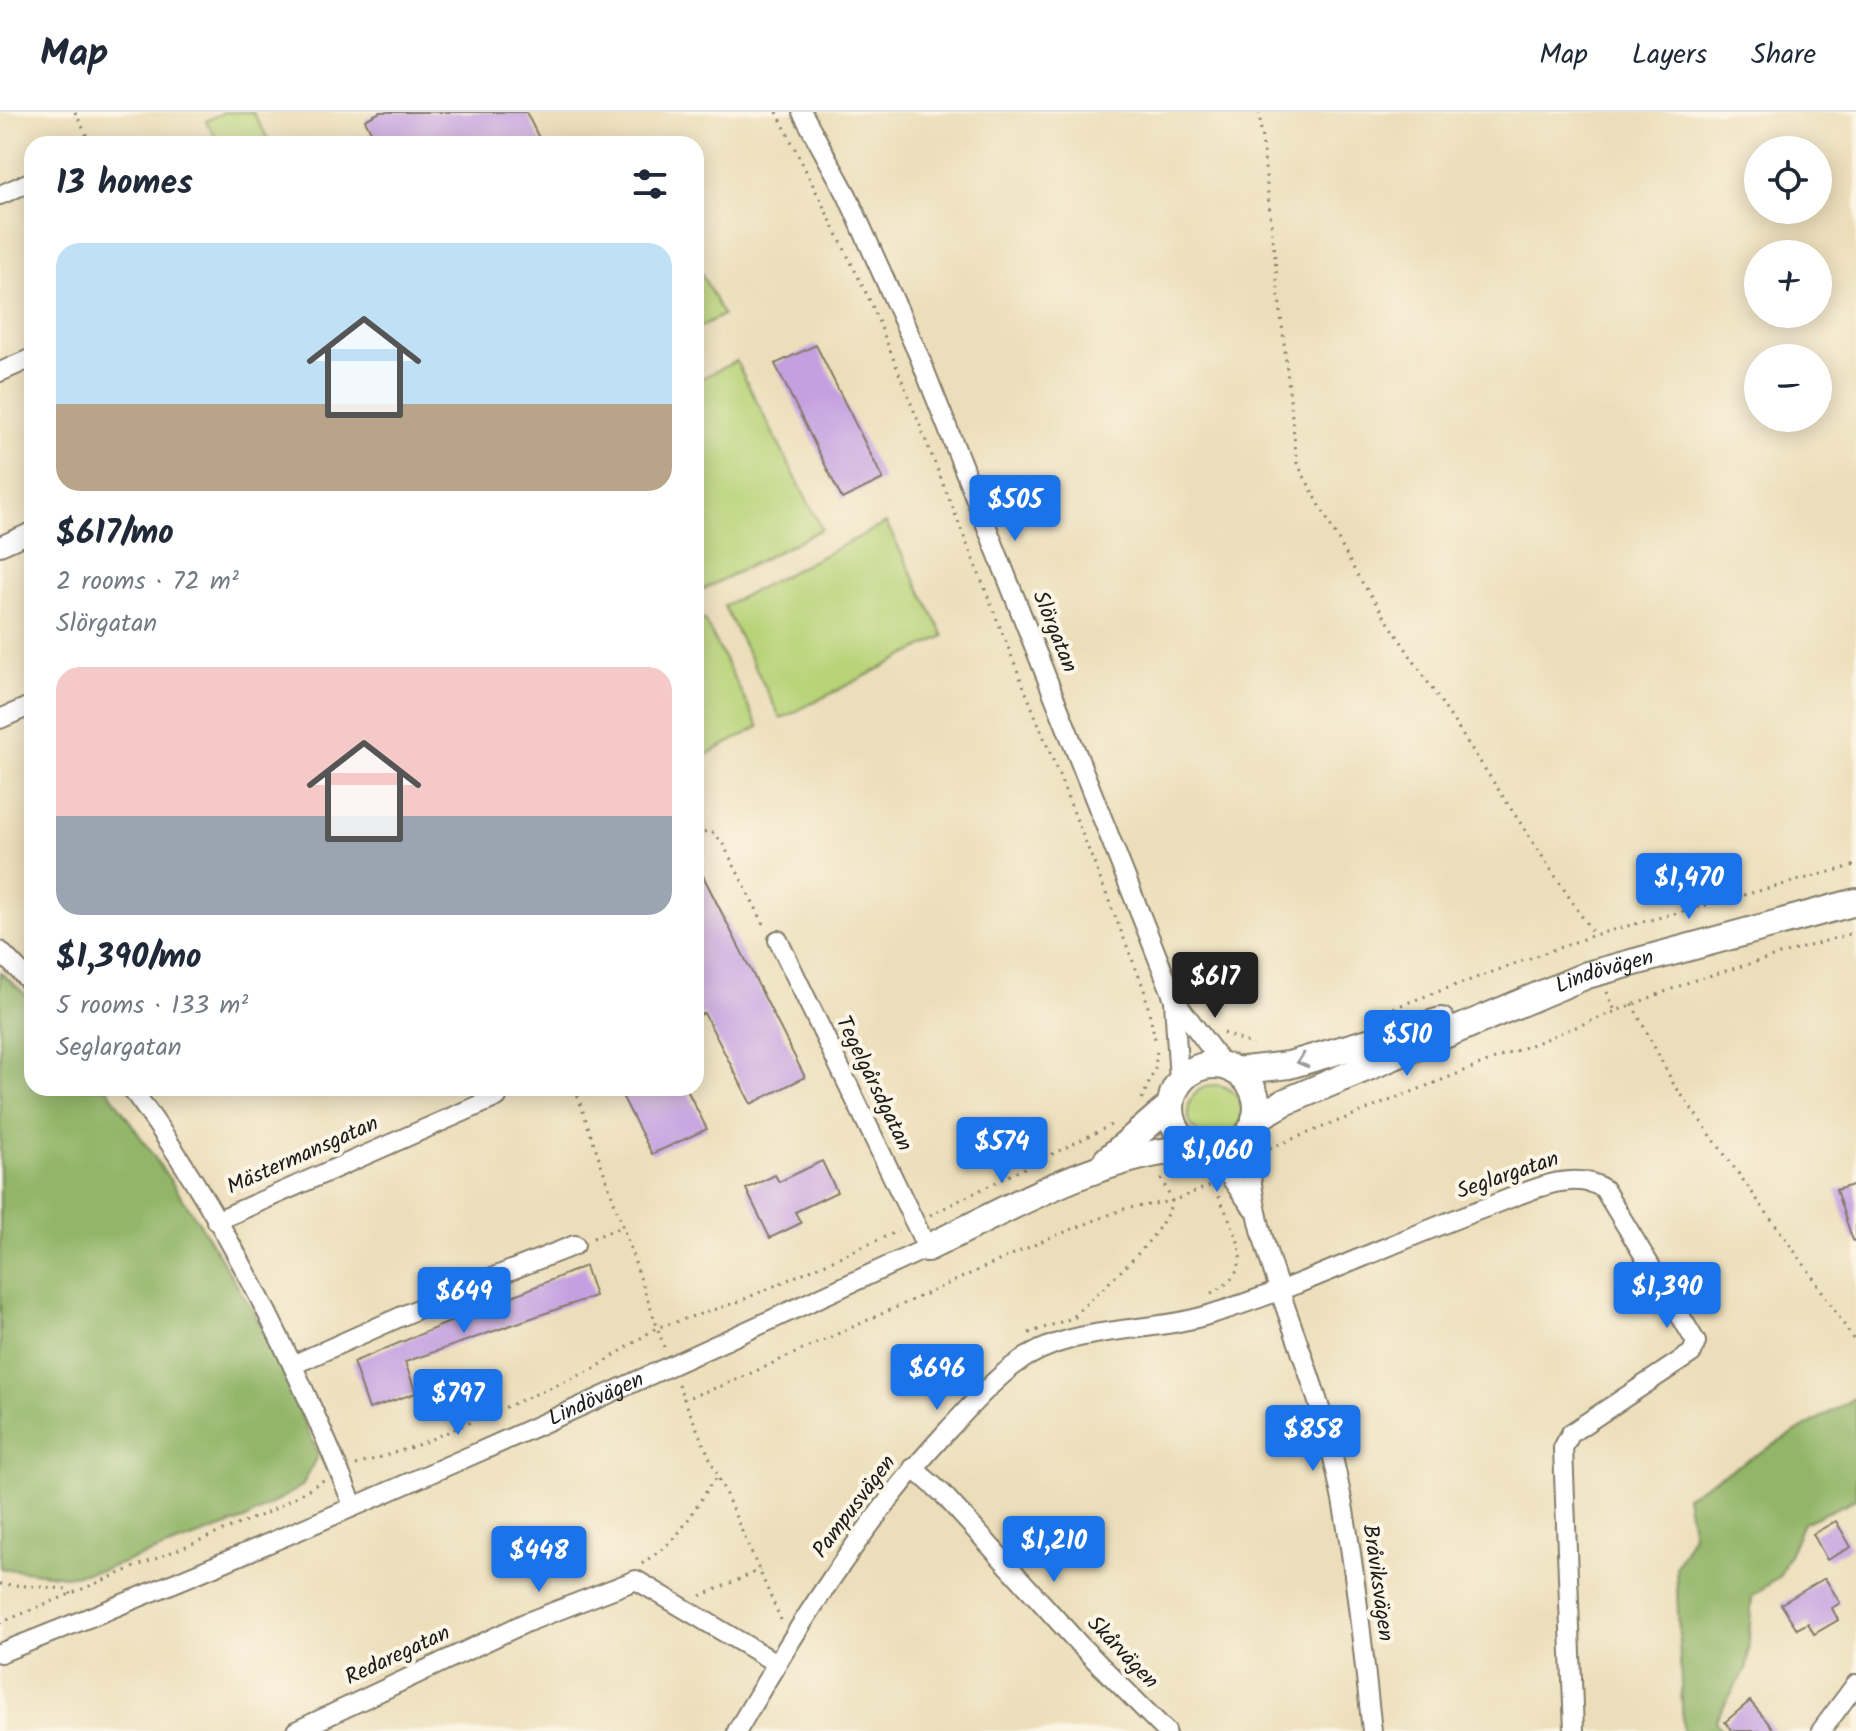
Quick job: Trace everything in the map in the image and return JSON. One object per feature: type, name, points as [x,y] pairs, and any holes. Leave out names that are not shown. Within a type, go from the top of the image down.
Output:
[{"type":"main road","name":"Lindövägen","points":[[1252,1126],[1285,1102],[1538,993],[1587,975],[1856,902]]},
{"type":"main road","name":"Lindövägen","points":[[1230,1068],[1289,1065],[1538,993]]},
{"type":"main road","points":[[1200,1067],[1230,1068],[1253,1092],[1252,1126],[1238,1143],[1204,1149],[1176,1129],[1175,1093],[1200,1067]]},
{"type":"main road","name":"Lindövägen","points":[[1097,1168],[1175,1093]]},
{"type":"main road","name":"Lindövägen","points":[[927,1248],[1097,1168],[1149,1153],[1204,1149]]},
{"type":"street","name":"Slörgatan","points":[[802,112],[847,195],[919,356],[1174,999],[1230,1068]]},
{"type":"street","points":[[0,195],[24,184]]},
{"type":"street","points":[[0,372],[24,362]]},
{"type":"street","points":[[0,546],[24,536]]},
{"type":"street","points":[[0,719],[24,708]]},
{"type":"street","name":"Tegelgårsdgatan","points":[[778,940],[927,1248]]},
{"type":"street","points":[[0,951],[24,976]]},
{"type":"street","points":[[14,965],[24,961]]},
{"type":"street","name":"Slörgatan","points":[[1174,999],[1175,1093]]},
{"type":"street","name":"Mästermansgatan","points":[[137,1096],[216,1221],[295,1364],[353,1505]]},
{"type":"street","name":"Mästermansgatan","points":[[216,1221],[497,1097]]},
{"type":"street","points":[[1239,1174],[1252,1126]]},
{"type":"street","name":"Bråviksvägen","points":[[1204,1149],[1239,1174],[1257,1215],[1324,1421],[1346,1525],[1372,1731]]},
{"type":"street","name":"Seglargatan","points":[[1282,1289],[1491,1205],[1574,1178],[1590,1180],[1604,1189],[1696,1342],[1692,1353],[1571,1433],[1563,1448],[1574,1731]]},
{"type":"street","points":[[295,1364],[458,1291],[575,1245]]},
{"type":"street","name":"Lindövägen","points":[[0,1653],[353,1505],[927,1248]]},
{"type":"street","name":"Pampusvägen","points":[[737,1731],[821,1593],[913,1468],[1010,1368],[1041,1346],[1077,1335],[1208,1315],[1282,1289]]},
{"type":"street","name":"Skårvägen","points":[[913,1468],[942,1493],[1079,1644],[1166,1731]]},
{"type":"street","points":[[636,1580],[687,1607],[776,1663]]},
{"type":"street","name":"Redaregatan","points":[[296,1731],[525,1623],[636,1580]]},
{"type":"street","points":[[1821,1731],[1856,1684]]},
{"type":"path","points":[[75,112],[87,136]]},
{"type":"path","points":[[777,112],[872,305],[922,428],[1139,975],[1157,1047]]},
{"type":"path","points":[[1259,112],[1297,463],[1356,573],[1594,935]]},
{"type":"path","points":[[704,832],[714,833],[769,934],[778,940]]},
{"type":"path","points":[[684,1399],[727,1384],[1060,1234],[1124,1209],[1172,1201],[1264,1165],[1264,1154],[1283,1141],[1692,981],[1856,932]]},
{"type":"path","points":[[1632,1004],[1673,1083],[1808,1270],[1856,1343]]},
{"type":"path","points":[[578,1096],[670,1364],[783,1623]]},
{"type":"path","points":[[1055,1342],[1074,1317],[1156,1233],[1169,1214],[1172,1201],[1149,1153]]},
{"type":"path","points":[[575,1245],[623,1226]]},
{"type":"path","points":[[636,1580],[641,1564],[674,1539],[700,1507],[712,1480],[720,1475]]},
{"type":"path","points":[[687,1607],[696,1598],[760,1570]]},
{"type":"path","points":[[0,1584],[67,1589],[72,1595]]},
{"type":"green space","points":[[224,112],[253,112],[266,136],[214,136],[206,121]]},
{"type":"green space","points":[[704,278],[723,315],[704,325]]},
{"type":"green space","points":[[736,361],[822,529],[704,589],[704,377]]},
{"type":"green space","points":[[886,523],[944,636],[781,719],[724,606]]},
{"type":"green space","points":[[704,619],[759,727],[704,756]]},
{"type":"green space","points":[[0,972],[24,993],[24,1096],[112,1096],[200,1224],[266,1333],[318,1454],[302,1486],[244,1520],[103,1570],[65,1576],[0,1568]]},
{"type":"green space","points":[[1215,1085],[1234,1093],[1242,1112],[1234,1131],[1215,1139],[1196,1131],[1188,1112],[1196,1093]]},
{"type":"green space","points":[[1856,1397],[1856,1499],[1803,1523],[1779,1577],[1752,1596],[1747,1667],[1715,1721],[1722,1731],[1683,1731],[1676,1566],[1693,1534],[1686,1496]]},
{"type":"building","points":[[380,112],[526,112],[538,136],[373,136],[365,120]]},
{"type":"building","points":[[816,345],[883,479],[842,499],[775,364]]},
{"type":"building","points":[[704,878],[805,1077],[751,1104],[704,1013]]},
{"type":"building","points":[[622,1096],[690,1096],[707,1129],[652,1154]]},
{"type":"building","points":[[822,1161],[837,1192],[795,1212],[801,1223],[770,1238],[746,1189],[775,1175],[779,1182]]},
{"type":"building","points":[[1856,1184],[1856,1240],[1853,1241],[1836,1190]]},
{"type":"building","points":[[585,1266],[595,1296],[405,1362],[416,1393],[369,1409],[353,1362]]},
{"type":"building","points":[[1836,1521],[1851,1547],[1827,1560],[1813,1534]]},
{"type":"building","points":[[1825,1578],[1840,1603],[1832,1608],[1838,1620],[1814,1634],[1808,1623],[1797,1629],[1781,1604]]},
{"type":"building","points":[[1750,1701],[1775,1731],[1733,1731],[1725,1722]]}]
